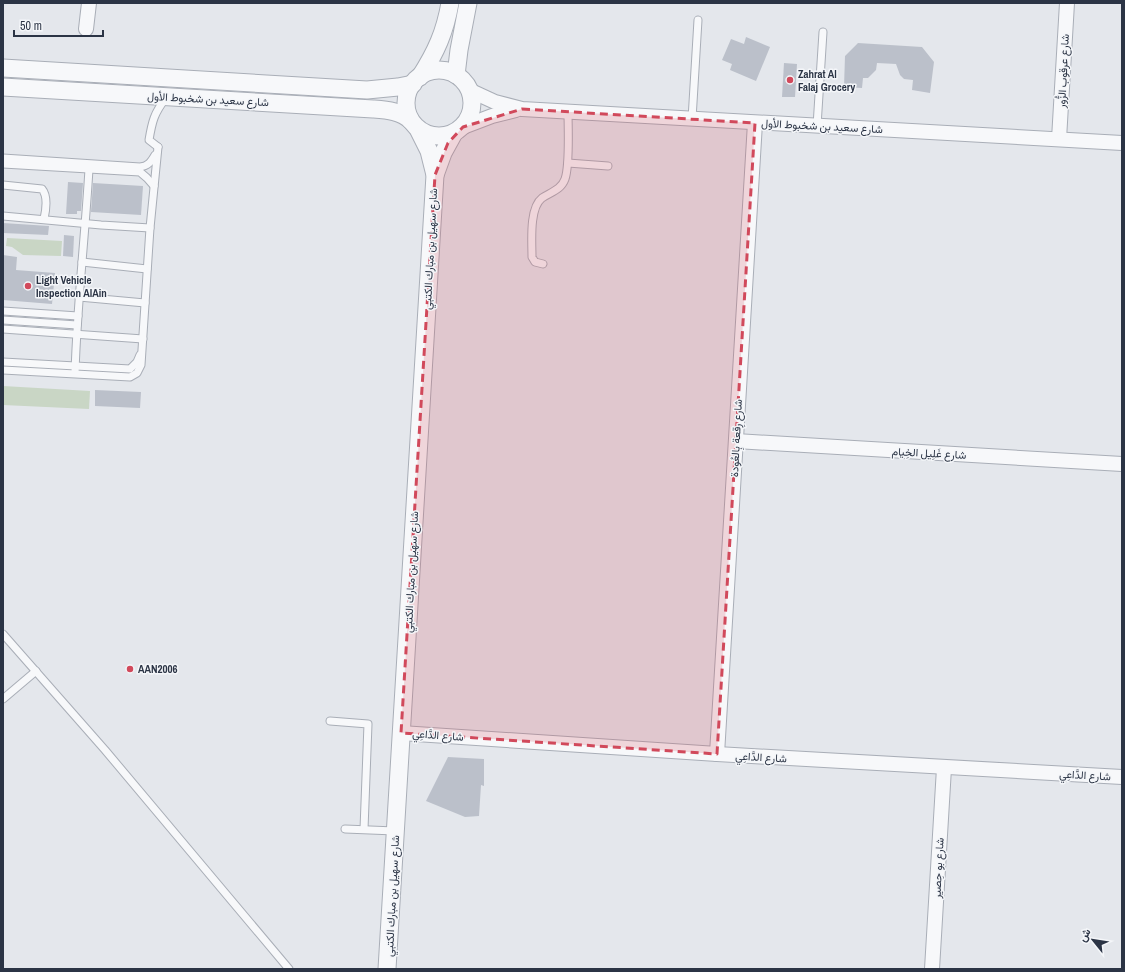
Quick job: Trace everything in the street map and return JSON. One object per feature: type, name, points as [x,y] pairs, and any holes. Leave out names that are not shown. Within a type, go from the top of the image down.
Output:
[{"type":"street","points":[[86,29],[89,3]]},
{"type":"street","points":[[416,80],[428,72],[438,70],[456,75],[464,82],[472,99],[471,109],[468,118],[458,130],[445,136],[426,134],[414,125],[407,112],[406,102],[408,92],[416,80],[435,52],[442,37],[447,21],[450,3]]},
{"type":"street","points":[[456,75],[468,3]]},
{"type":"street","name":"شارع عرقوب الزُّور","points":[[1059,139],[1067,3]]},
{"type":"street","name":"شارع سعيد بن شخبوط الأول","points":[[3,68],[367,90],[398,87],[416,80]]},
{"type":"street","name":"شارع سعيد بن شخبوط الأول","points":[[3,87],[373,109],[406,116],[414,125]]},
{"type":"street","name":"شارع سعيد بن شخبوط الأول","points":[[469,90],[495,102],[522,109],[1122,143]]},
{"type":"street","name":"شارع سعيد بن شخبوط الأول","points":[[458,130],[492,116],[522,109]]},
{"type":"street","name":"شارع رِقعة بِالعُودة","points":[[717,754],[755,123]]},
{"type":"street","name":"شارع سهيل بن مبارك الكتبي","points":[[387,969],[434,176],[429,151],[414,125]]},
{"type":"street","name":"شارع سهيل بن مبارك الكتبي","points":[[434,176],[443,153],[458,130]]},
{"type":"street","name":"شارع غَلِيل الخِيام","points":[[736,441],[1122,464]]},
{"type":"street","name":"شارع الدَّاعِي","points":[[401,733],[944,768],[1122,777]]},
{"type":"street","name":"شارع بو حِصير","points":[[932,969],[944,768]]},
{"type":"lane","points":[[692,119],[698,20]]},
{"type":"lane","points":[[817,126],[823,32]]},
{"type":"lane","points":[[158,147],[149,140],[151,125],[156,112],[167,97]]},
{"type":"lane","points":[[543,264],[535,262],[532,257],[534,213],[542,198],[558,189],[565,179],[568,163],[568,112]]},
{"type":"lane","points":[[3,158],[140,167],[146,166],[151,162],[158,147]]},
{"type":"lane","points":[[3,370],[130,369],[137,362],[142,349],[143,339],[150,228],[158,147]]},
{"type":"lane","points":[[568,163],[608,166]]},
{"type":"lane","points":[[3,164],[140,172],[154,186]]},
{"type":"lane","points":[[75,370],[76,334],[86,223],[89,169]]},
{"type":"lane","points":[[3,185],[42,190],[45,197],[44,219]]},
{"type":"lane","points":[[3,216],[150,228]]},
{"type":"lane","points":[[82,262],[147,269]]},
{"type":"lane","points":[[79,298],[145,303]]},
{"type":"lane","points":[[3,311],[78,316]]},
{"type":"lane","points":[[3,320],[77,325]]},
{"type":"lane","points":[[3,329],[143,339]]},
{"type":"lane","points":[[3,362],[75,370]]},
{"type":"lane","points":[[3,634],[105,750],[290,969]]},
{"type":"lane","points":[[3,699],[36,671]]},
{"type":"lane","points":[[330,721],[368,724],[364,829]]},
{"type":"lane","points":[[345,828],[396,831]]},
{"type":"highlighted area","points":[[522,109],[755,123],[717,754],[401,733],[435,175],[448,143],[463,127]]},
{"type":"green space","points":[[7,238],[62,241],[61,256],[23,255],[12,247],[6,246]]},
{"type":"green space","points":[[3,386],[90,391],[89,409],[3,405]]},
{"type":"building","points":[[746,37],[770,47],[756,81],[730,70],[732,64],[722,60],[731,39],[744,44]]},
{"type":"building","points":[[858,43],[922,47],[934,62],[930,93],[912,90],[913,80],[904,79],[900,75],[896,64],[877,63],[876,70],[868,78],[863,78],[862,88],[844,87],[845,56]]},
{"type":"building","name":"Zahrat Al Falaj Grocery","points":[[784,63],[797,64],[795,97],[782,97]]},
{"type":"building","points":[[68,182],[83,183],[81,211],[77,211],[77,214],[66,214]]},
{"type":"building","points":[[93,183],[143,186],[141,215],[91,212]]},
{"type":"building","points":[[3,223],[49,226],[48,235],[3,233]]},
{"type":"building","points":[[64,235],[74,236],[73,257],[63,256]]},
{"type":"building","name":"Light Vehicle Inspection AlAin","points":[[3,255],[17,257],[16,270],[55,273],[52,304],[3,300]]},
{"type":"building","points":[[95,390],[141,392],[140,408],[95,406]]},
{"type":"building","points":[[448,757],[484,759],[484,786],[481,785],[479,816],[465,817],[426,801]]},
{"type":"place","name":"Zahrat Al Falaj Grocery","points":[[790,80]]},
{"type":"place","name":"Light Vehicle Inspection AlAin","points":[[28,286]]},
{"type":"place","name":"AAN2006","points":[[130,669]]}]
